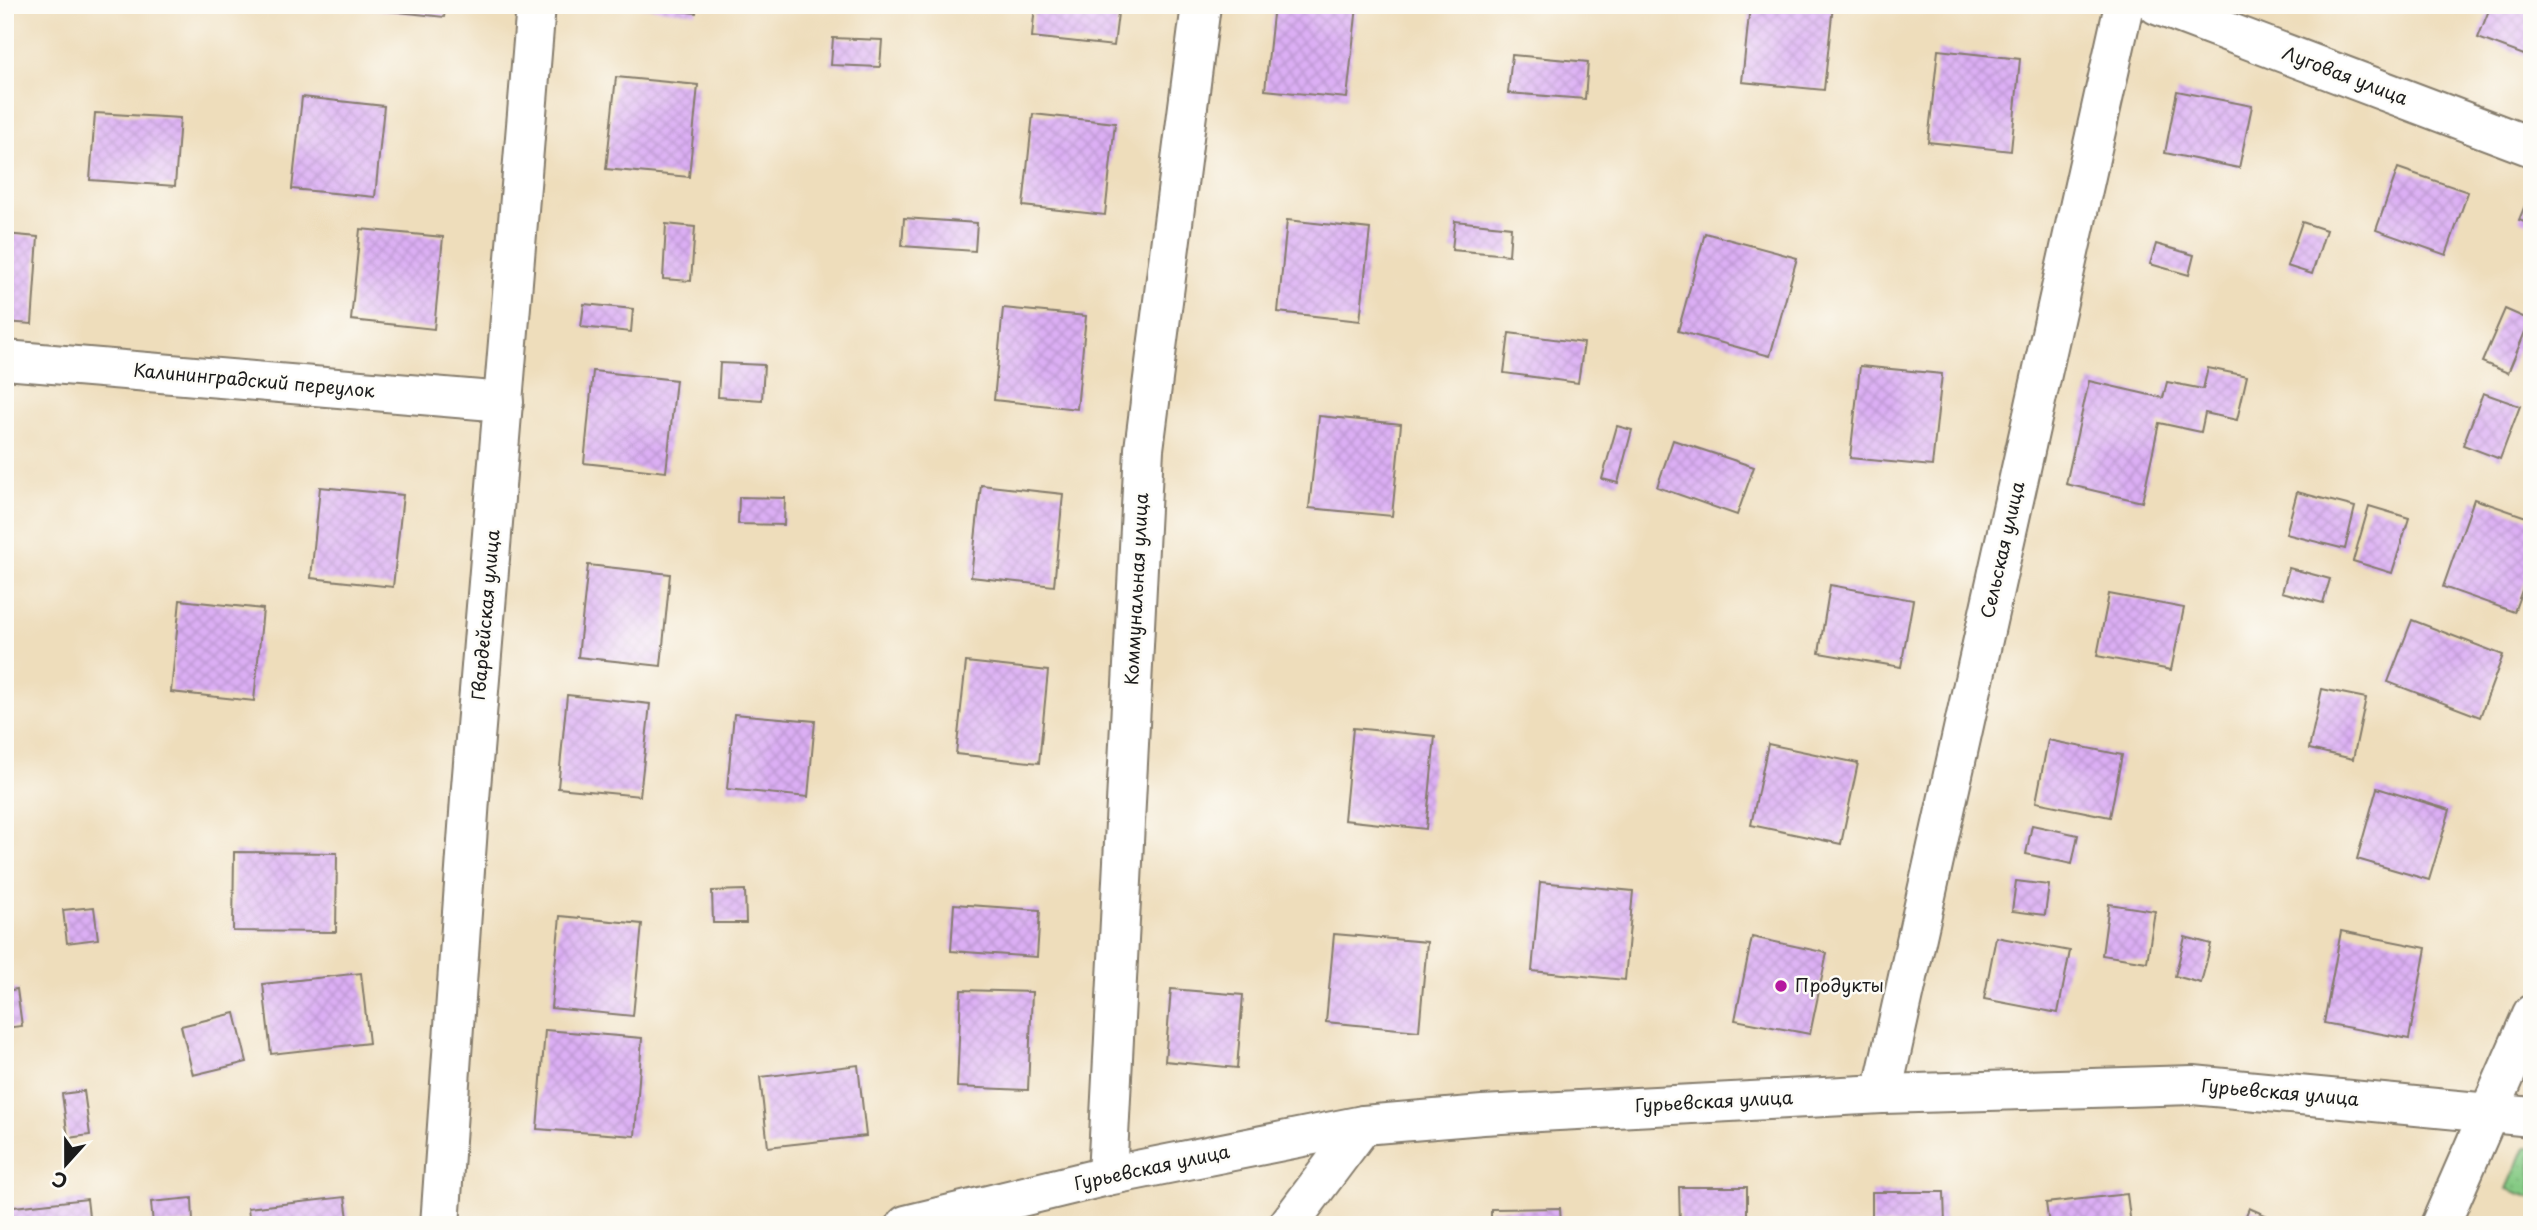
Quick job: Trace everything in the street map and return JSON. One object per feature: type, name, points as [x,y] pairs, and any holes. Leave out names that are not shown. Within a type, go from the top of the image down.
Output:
[{"type":"street","name":"Гвардейская улица","points":[[440,1225],[470,799],[536,5]]},
{"type":"street","name":"Коммунальная улица","points":[[1107,1176],[1144,449],[1201,5]]},
{"type":"street","name":"Сельская улица","points":[[1882,1094],[2124,5]]},
{"type":"street","name":"Луговая улица","points":[[2157,5],[2532,147]]},
{"type":"street","name":"Калининградский переулок","points":[[5,360],[504,401]]},
{"type":"street","points":[[2440,1225],[2532,1014]]},
{"type":"street","name":"Гурьевская улица","points":[[923,1223],[1107,1176],[1363,1125],[1483,1115],[1882,1094],[2193,1086],[2532,1117]]},
{"type":"street","points":[[1288,1225],[1363,1125]]},
{"type":"green space","points":[[2525,1147],[2532,1147],[2532,1198],[2507,1189]]},
{"type":"building","points":[[362,5],[446,5],[444,17],[362,8]]},
{"type":"building","points":[[640,5],[697,5],[696,13]]},
{"type":"building","points":[[1035,5],[1119,5],[1114,46],[1032,37]]},
{"type":"building","points":[[1274,5],[1357,6],[1347,98],[1265,90]]},
{"type":"building","points":[[1750,5],[1833,5],[1824,90],[1742,82]]},
{"type":"building","points":[[2491,5],[2532,5],[2532,58],[2478,38]]},
{"type":"building","points":[[833,38],[882,40],[880,67],[831,65]]},
{"type":"building","points":[[1938,50],[2020,59],[2011,151],[1928,142]]},
{"type":"building","points":[[1512,55],[1588,62],[1585,99],[1508,93]]},
{"type":"building","points":[[616,77],[698,85],[689,177],[606,169]]},
{"type":"building","points":[[2177,91],[2252,106],[2239,168],[2165,153]]},
{"type":"building","points":[[302,97],[384,106],[375,197],[292,189]]},
{"type":"building","points":[[95,113],[180,118],[175,186],[90,180]]},
{"type":"building","points":[[1033,114],[1115,123],[1105,215],[1023,206]]},
{"type":"building","points":[[2398,168],[2468,192],[2446,255],[2376,230]]},
{"type":"building","points":[[2530,193],[2532,194],[2532,225],[2519,220]]},
{"type":"building","points":[[904,218],[977,223],[975,251],[902,246]]},
{"type":"building","points":[[1287,220],[1370,229],[1360,321],[1278,312]]},
{"type":"building","points":[[1455,221],[1511,227],[1509,255],[1452,250]]},
{"type":"building","points":[[2302,222],[2326,230],[2312,274],[2287,266]]},
{"type":"building","points":[[666,224],[695,227],[691,281],[663,279]]},
{"type":"building","points":[[360,229],[443,237],[434,329],[351,320]]},
{"type":"building","points":[[1705,233],[1797,258],[1770,356],[1678,331]]},
{"type":"building","points":[[5,234],[38,237],[32,324],[5,322]]},
{"type":"building","points":[[2156,244],[2194,255],[2189,275],[2150,264]]},
{"type":"building","points":[[584,304],[633,309],[631,332],[581,327]]},
{"type":"building","points":[[1003,308],[1086,316],[1077,409],[994,400]]},
{"type":"building","points":[[2505,309],[2530,320],[2508,373],[2482,362]]},
{"type":"building","points":[[1509,333],[1584,343],[1578,383],[1504,373]]},
{"type":"building","points":[[720,363],[764,365],[762,400],[718,397]]},
{"type":"building","points":[[1860,366],[1942,374],[1932,466],[1850,458]]},
{"type":"building","points":[[2208,368],[2247,376],[2237,420],[2205,413],[2201,432],[2159,423],[2142,502],[2066,484],[2089,381],[2163,398],[2167,382],[2203,389]]},
{"type":"building","points":[[593,371],[676,380],[666,472],[584,463]]},
{"type":"building","points":[[2483,393],[2520,406],[2500,459],[2463,445]]},
{"type":"building","points":[[1319,416],[1401,424],[1392,516],[1309,508]]},
{"type":"building","points":[[1617,426],[1632,430],[1618,483],[1602,479]]},
{"type":"building","points":[[1673,440],[1754,467],[1737,515],[1657,487]]},
{"type":"building","points":[[981,485],[1063,494],[1054,586],[971,577]]},
{"type":"building","points":[[320,487],[403,495],[393,587],[311,578]]},
{"type":"building","points":[[2297,492],[2355,507],[2345,549],[2286,534]]},
{"type":"building","points":[[739,497],[785,498],[784,525],[738,524]]},
{"type":"building","points":[[2474,499],[2532,519],[2532,563],[2514,612],[2443,587]]},
{"type":"building","points":[[2369,506],[2409,518],[2392,573],[2353,561]]},
{"type":"building","points":[[588,565],[670,574],[661,666],[578,657]]},
{"type":"building","points":[[2289,568],[2330,579],[2323,603],[2282,592]]},
{"type":"building","points":[[1830,585],[1913,600],[1901,667],[1819,653]]},
{"type":"building","points":[[2109,594],[2184,608],[2171,670],[2097,656]]},
{"type":"building","points":[[180,600],[263,609],[254,701],[171,692]]},
{"type":"building","points":[[2412,620],[2503,655],[2480,717],[2388,682]]},
{"type":"building","points":[[966,662],[1048,671],[1039,763],[956,754]]},
{"type":"building","points":[[2322,689],[2366,698],[2353,759],[2309,749]]},
{"type":"building","points":[[567,695],[650,704],[640,796],[558,788]]},
{"type":"building","points":[[734,714],[815,721],[808,797],[727,789]]},
{"type":"building","points":[[1353,728],[1435,736],[1426,829],[1344,820]]},
{"type":"building","points":[[2048,740],[2122,755],[2110,817],[2036,802]]},
{"type":"building","points":[[1768,744],[1858,763],[1841,844],[1751,825]]},
{"type":"building","points":[[2377,788],[2450,810],[2429,880],[2357,859]]},
{"type":"building","points":[[2032,825],[2078,835],[2072,864],[2026,854]]},
{"type":"building","points":[[234,852],[337,853],[336,932],[233,931]]},
{"type":"building","points":[[2016,881],[2049,885],[2045,915],[2012,911]]},
{"type":"building","points":[[1540,882],[1633,891],[1625,980],[1532,971]]},
{"type":"building","points":[[745,890],[746,923],[713,923],[712,891]]},
{"type":"building","points":[[954,904],[1040,910],[1037,957],[951,951]]},
{"type":"building","points":[[2109,904],[2155,911],[2147,962],[2102,955]]},
{"type":"building","points":[[94,907],[98,939],[67,943],[63,910]]},
{"type":"building","points":[[560,916],[642,924],[633,1016],[551,1008]]},
{"type":"building","points":[[2341,931],[2426,948],[2409,1039],[2324,1023]]},
{"type":"building","points":[[1334,934],[1427,942],[1419,1031],[1326,1022]]},
{"type":"building","name":"Продукты","points":[[1752,937],[1827,953],[1810,1034],[1735,1020]]},
{"type":"building","points":[[1996,937],[2070,951],[2058,1013],[1984,999]]},
{"type":"building","points":[[2185,937],[2211,944],[2201,983],[2175,976]]},
{"type":"building","points":[[361,973],[369,1043],[271,1054],[263,984]]},
{"type":"building","points":[[17,989],[22,1026],[5,1028],[5,991]]},
{"type":"building","points":[[1171,989],[1243,995],[1237,1068],[1165,1061]]},
{"type":"building","points":[[961,990],[1032,992],[1028,1090],[957,1087]]},
{"type":"building","points":[[235,1013],[247,1062],[193,1075],[181,1026]]},
{"type":"building","points":[[545,1030],[642,1038],[635,1136],[537,1129]]},
{"type":"building","points":[[858,1065],[866,1136],[768,1147],[760,1077]]},
{"type":"building","points":[[84,1091],[90,1135],[68,1138],[62,1094]]},
{"type":"building","points":[[1679,1187],[1747,1187],[1747,1225],[1680,1225]]},
{"type":"building","points":[[1872,1192],[1944,1192],[1945,1225],[1872,1225]]},
{"type":"building","points":[[2127,1194],[2131,1225],[2049,1225],[2046,1203]]},
{"type":"building","points":[[345,1197],[349,1225],[250,1225],[248,1208]]},
{"type":"building","points":[[192,1198],[193,1223],[153,1225],[151,1202]]},
{"type":"building","points":[[87,1199],[90,1225],[5,1225],[5,1208]]},
{"type":"building","points":[[1560,1208],[1561,1225],[1491,1225],[1491,1209]]},
{"type":"building","points":[[2249,1208],[2288,1225],[2242,1225]]},
{"type":"place","name":"Продукты","points":[[1781,986]]}]
